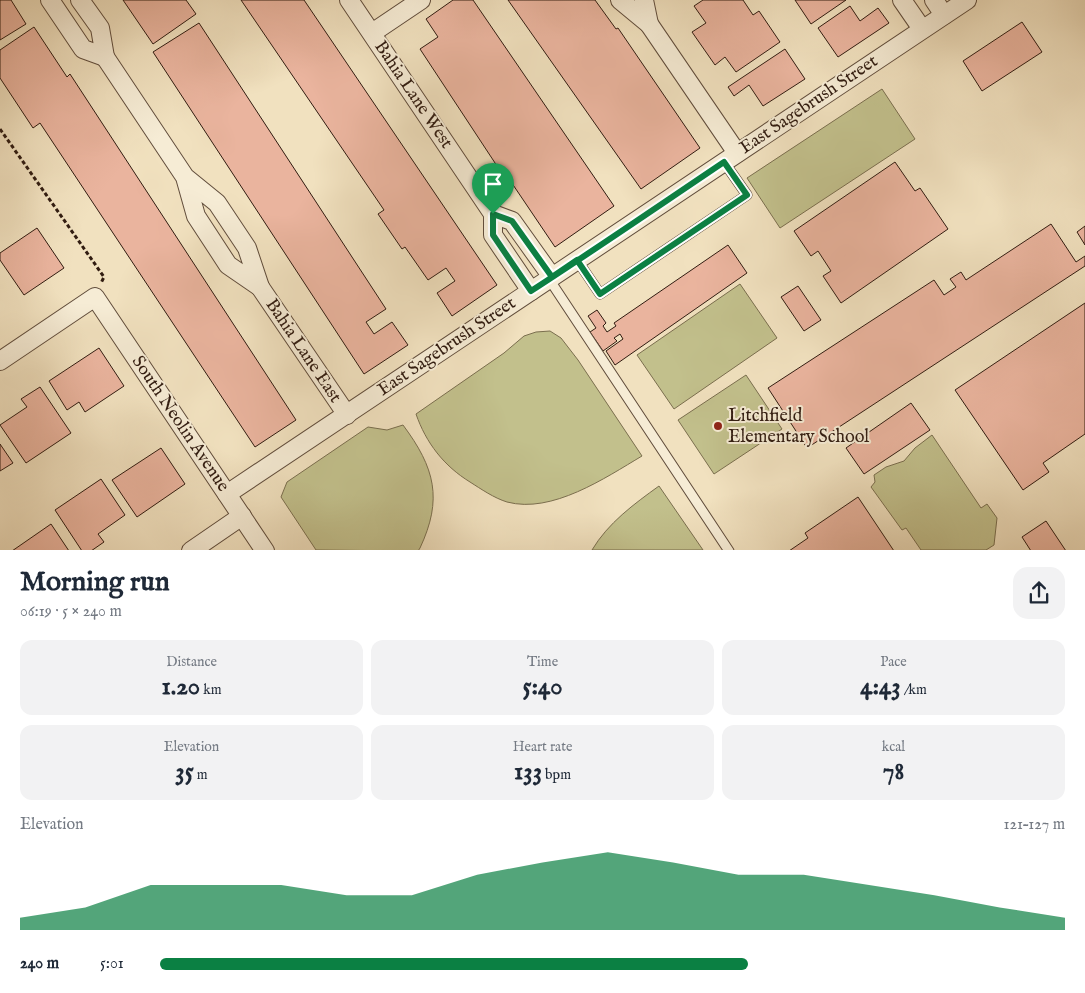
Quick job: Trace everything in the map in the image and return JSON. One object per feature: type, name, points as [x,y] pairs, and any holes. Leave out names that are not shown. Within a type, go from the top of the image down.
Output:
[{"type":"street","points":[[50,0],[83,49],[105,57]]},
{"type":"street","name":"Bahia Lane East","points":[[80,0],[100,28],[105,57],[185,176],[217,203],[247,248],[260,287],[347,415]]},
{"type":"street","name":"Bahia Lane West","points":[[349,0],[493,214]]},
{"type":"street","points":[[372,33],[421,0]]},
{"type":"street","points":[[620,0],[649,24],[731,157]]},
{"type":"street","points":[[644,0],[649,24]]},
{"type":"street","points":[[902,0],[922,29]]},
{"type":"street","points":[[934,0],[944,15]]},
{"type":"street","name":"East Sagebrush Street","points":[[227,494],[967,0]]},
{"type":"street","name":"Bahia Lane East","points":[[185,176],[196,216],[228,265],[260,287]]},
{"type":"street","points":[[531,291],[493,235],[493,214],[512,221],[551,278]]},
{"type":"street","points":[[0,361],[95,297]]},
{"type":"street","name":"South Neolin Avenue","points":[[95,297],[265,550]]},
{"type":"street","points":[[191,550],[242,516]]},
{"type":"lane","points":[[577,260],[600,294],[747,195],[731,157]]},
{"type":"lane","points":[[551,278],[729,550]]},
{"type":"path","points":[[0,129],[104,277],[95,297]]},
{"type":"shaded area","points":[[882,89],[915,139],[780,228],[747,178]]},
{"type":"shaded area","points":[[740,284],[777,338],[674,409],[637,355]]},
{"type":"shaded area","points":[[550,331],[561,338],[578,360],[642,456],[578,492],[560,499],[542,503],[524,504],[507,502],[492,496],[452,469],[437,453],[425,435],[416,414],[504,353],[524,336],[536,332]]},
{"type":"shaded area","points":[[746,375],[782,429],[714,474],[678,420]]},
{"type":"shaded area","points":[[403,425],[414,441],[429,470],[432,484],[432,514],[420,548],[419,550],[316,550],[281,497],[287,482],[368,427],[387,430]]},
{"type":"shaded area","points":[[932,435],[981,508],[987,504],[997,518],[994,545],[986,550],[921,550],[906,528],[902,530],[871,487],[875,482],[874,475],[886,467],[904,461],[915,448]]},
{"type":"shaded area","points":[[659,486],[703,550],[592,550],[598,540],[614,523],[631,507]]},
{"type":"building","points":[[0,0],[11,0],[26,24],[0,40]]},
{"type":"building","points":[[123,0],[186,0],[196,14],[153,44]]},
{"type":"building","points":[[241,0],[304,0],[497,285],[452,316],[437,293],[455,281],[446,268],[428,280],[405,247],[402,249],[378,214],[384,210]]},
{"type":"building","points":[[453,0],[473,0],[614,206],[555,247],[501,167],[499,169],[420,49],[438,37],[426,19]]},
{"type":"building","points":[[508,0],[595,0],[616,29],[618,28],[700,148],[641,189]]},
{"type":"building","points":[[703,0],[743,0],[753,15],[759,11],[780,42],[736,72],[725,57],[715,65],[692,32],[706,23],[694,6]]},
{"type":"building","points":[[795,0],[846,0],[811,24]]},
{"type":"building","points":[[850,6],[860,21],[878,8],[889,23],[838,57],[818,28]]},
{"type":"building","points":[[1022,22],[1042,52],[982,91],[963,61]]},
{"type":"building","points":[[199,23],[386,309],[366,322],[374,334],[392,322],[408,345],[364,374],[153,52]]},
{"type":"building","points":[[34,27],[67,77],[70,74],[296,420],[255,447],[40,123],[33,128],[0,78],[0,50]]},
{"type":"building","points":[[785,49],[805,79],[763,106],[749,85],[734,96],[728,87]]},
{"type":"building","points":[[895,162],[915,191],[920,188],[948,229],[841,303],[823,276],[831,271],[818,251],[811,256],[794,231]]},
{"type":"building","points":[[1051,224],[1076,262],[1085,256],[1085,266],[807,448],[768,388],[934,280],[944,295],[956,287],[950,279],[961,272],[966,280]]},
{"type":"building","points":[[1085,226],[1085,245],[1077,232]]},
{"type":"building","points":[[37,228],[64,268],[24,295],[0,260],[0,253]]},
{"type":"building","points":[[728,245],[747,273],[615,365],[606,351],[623,339],[620,334],[614,338],[617,341],[603,351],[590,332],[596,328],[588,316],[597,310],[606,323],[603,326],[607,332],[616,326],[614,323]]},
{"type":"building","points":[[798,286],[821,320],[804,331],[781,297]]},
{"type":"building","points":[[1085,303],[1085,434],[1043,463],[1049,472],[1023,490],[955,390]]},
{"type":"building","points":[[99,348],[124,386],[85,412],[79,402],[67,410],[49,381]]},
{"type":"building","points":[[40,387],[71,433],[26,463],[0,425],[27,407],[21,399]]},
{"type":"building","points":[[911,403],[930,430],[864,474],[846,448]]},
{"type":"building","points":[[0,444],[13,463],[0,471]]},
{"type":"building","points":[[161,448],[185,484],[137,517],[112,480]]},
{"type":"building","points":[[101,479],[125,515],[98,534],[104,542],[92,550],[81,550],[55,510]]},
{"type":"building","points":[[858,497],[893,550],[790,550],[808,538],[805,533]]},
{"type":"building","points":[[1046,521],[1065,550],[1030,550],[1022,537]]},
{"type":"building","points":[[51,524],[68,550],[13,550]]},
{"type":"place","name":"Litchfield Elementary School","points":[[718,426]]},
{"type":"route","points":[[493,214],[492,233],[531,291],[552,277],[577,260],[724,162],[747,195],[600,294],[577,260],[552,277],[512,221],[493,214]]}]
